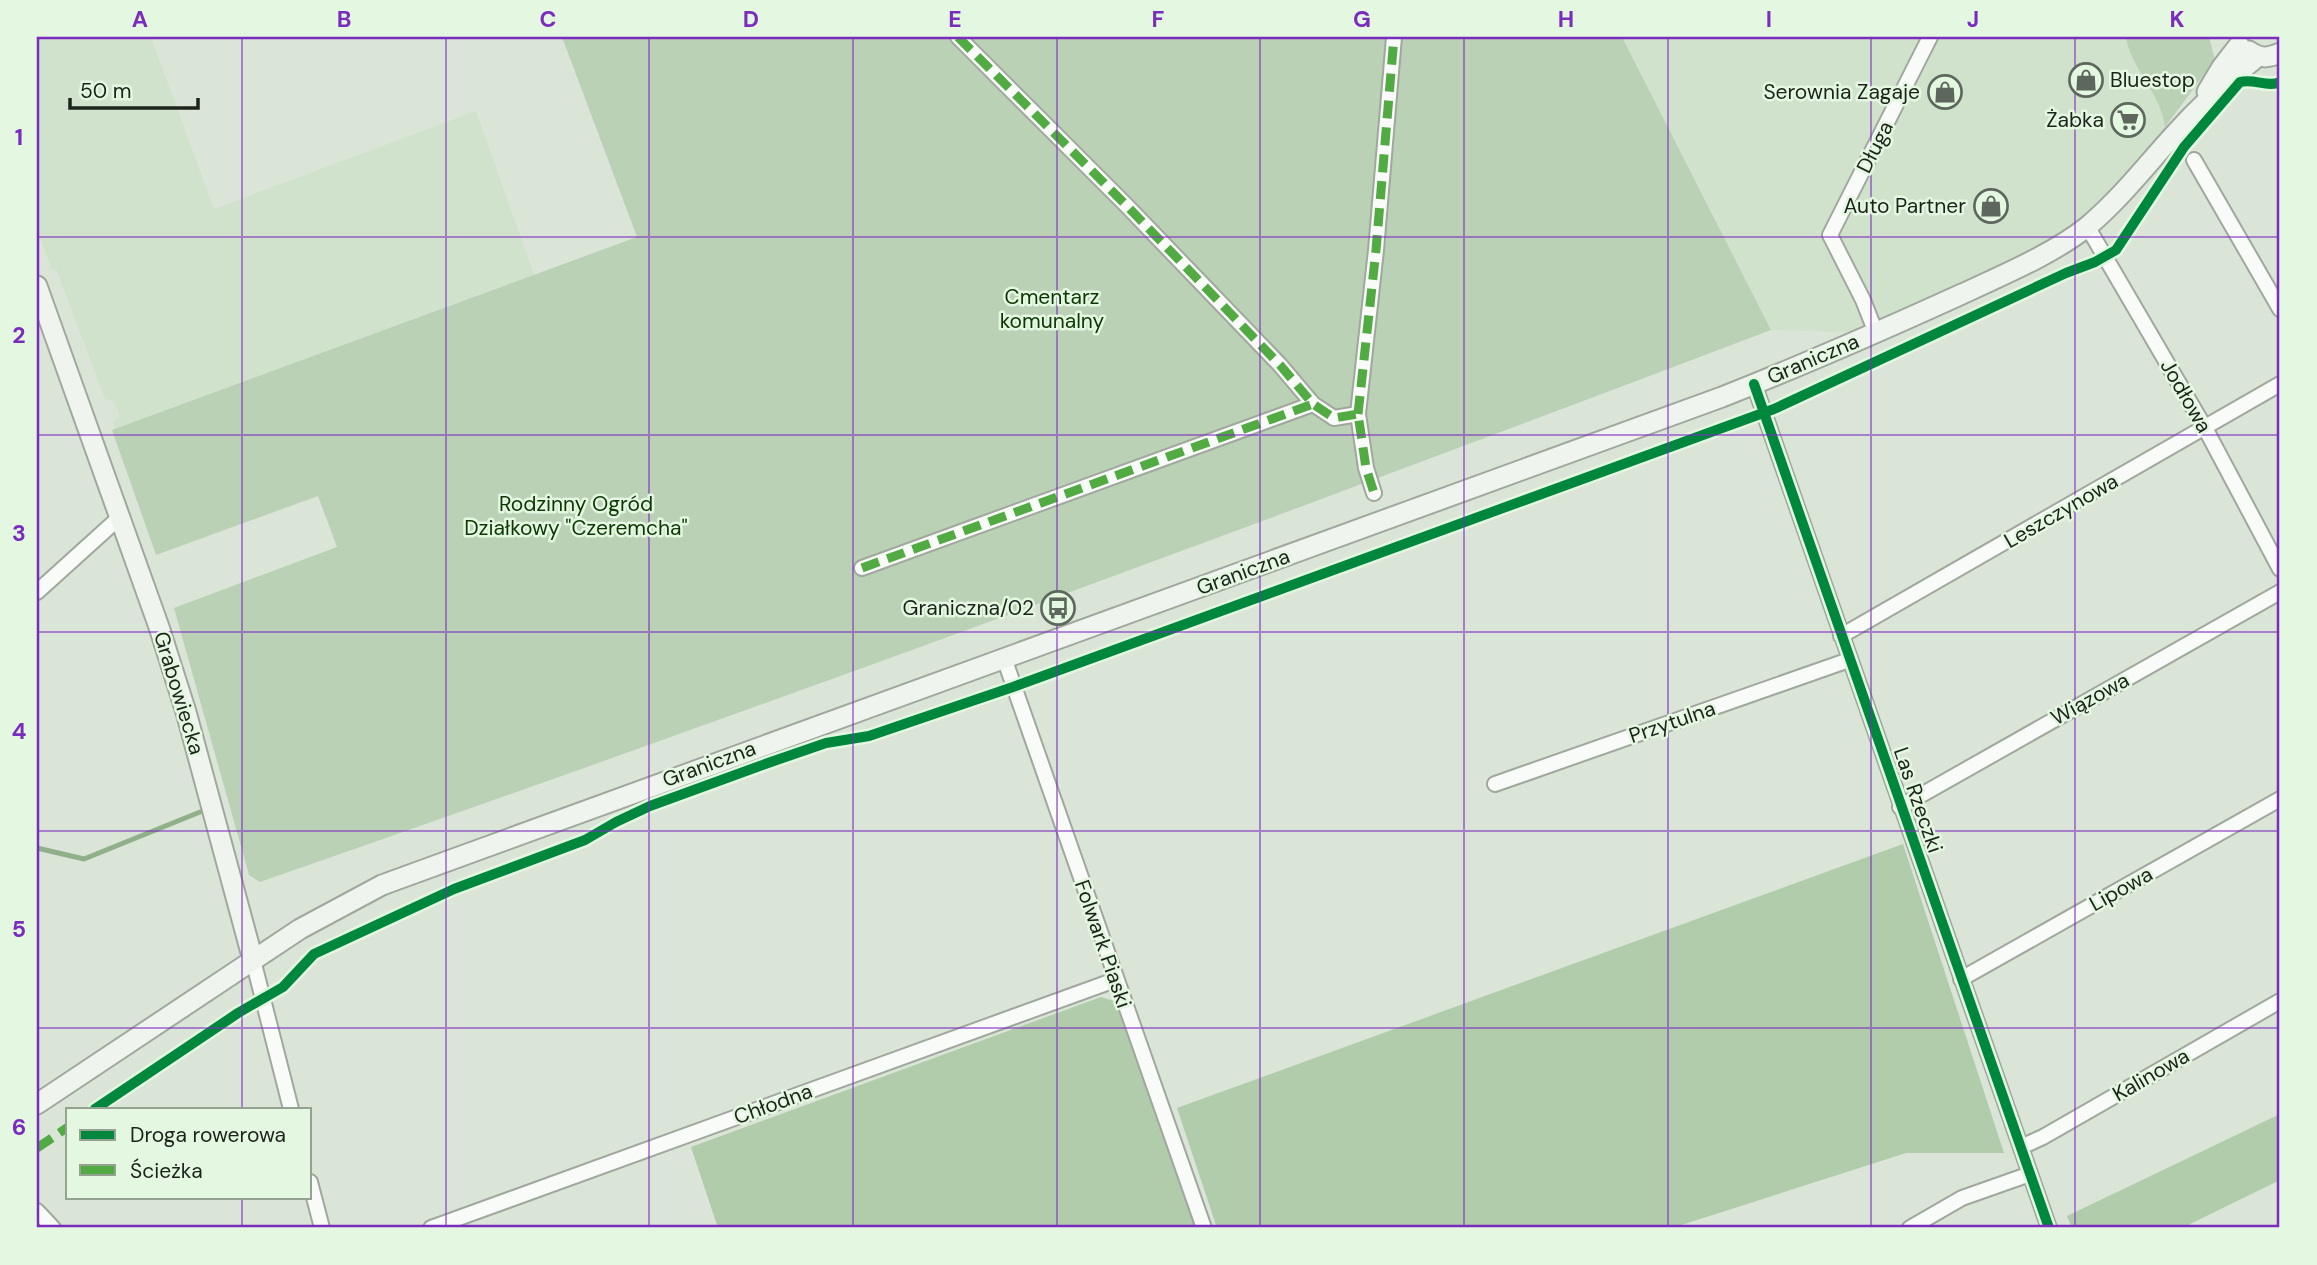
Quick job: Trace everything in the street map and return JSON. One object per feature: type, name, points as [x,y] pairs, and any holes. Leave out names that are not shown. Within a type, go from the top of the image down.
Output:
[{"type":"main road","name":"Graniczna","points":[[2192,117],[2237,41]]},
{"type":"main road","points":[[2237,41],[2273,58]]},
{"type":"main road","name":"Graniczna","points":[[37,1104],[300,929],[382,885],[1754,384],[1876,333],[2000,276],[2052,249],[2087,226],[2233,76],[2273,58]]},
{"type":"main road","name":"Grabowiecka","points":[[37,291],[159,627],[186,712],[253,960]]},
{"type":"street","points":[[958,37],[1138,217],[1280,365],[1313,404],[1334,418],[1358,414]]},
{"type":"street","points":[[1374,493],[1366,468],[1358,414],[1376,250],[1394,37]]},
{"type":"street","name":"Długa","points":[[1876,333],[1863,300],[1830,235],[1930,37]]},
{"type":"street","points":[[2194,160],[2280,309]]},
{"type":"street","name":"Jodłowa","points":[[2087,226],[2205,428],[2280,569]]},
{"type":"street","name":"Las Rzeczki","points":[[1754,384],[2049,1228]]},
{"type":"street","name":"Leszczynowa","points":[[1841,636],[2280,384]]},
{"type":"street","points":[[863,568],[1313,404]]},
{"type":"street","points":[[37,592],[120,517]]},
{"type":"street","name":"Wiązowa","points":[[1900,807],[2280,592]]},
{"type":"street","name":"Folwark Piaski","points":[[1004,658],[1204,1228]]},
{"type":"street","name":"Przytulna","points":[[1495,784],[1849,660]]},
{"type":"street","name":"Lipowa","points":[[1961,979],[2280,799]]},
{"type":"street","name":"Grabowiecka","points":[[253,960],[291,1108]]},
{"type":"street","name":"Chłodna","points":[[431,1228],[1115,980]]},
{"type":"street","name":"Kalinowa","points":[[2021,1147],[2280,1001]]},
{"type":"street","points":[[1910,1228],[1962,1198],[2030,1174]]},
{"type":"street","points":[[312,1190],[322,1228]]},
{"type":"street","points":[[37,1211],[53,1228]]},
{"type":"shaded area","points":[[37,37],[151,37],[214,209],[476,111],[534,275],[116,429],[113,422],[120,417],[114,401],[105,399],[56,269],[52,270],[37,229]]},
{"type":"shaded area","points":[[1622,37],[2126,37],[2163,112],[2165,127],[2174,135],[2087,226],[1876,333],[1771,330]]},
{"type":"shaded area","points":[[1903,844],[2004,1153],[1906,1153],[1672,1228],[1217,1228],[1177,1108]]},
{"type":"shaded area","points":[[1101,997],[1120,1003],[1196,1228],[718,1228],[691,1147]]},
{"type":"shaded area","points":[[2280,1114],[2280,1180],[2182,1228],[2072,1228],[2067,1216]]},
{"type":"green space","name":"Cmentarz komunalny","points":[[562,37],[1622,37],[1771,330],[1018,611],[260,882],[249,875],[174,608],[337,547],[318,496],[156,555],[112,430],[637,237]]},
{"type":"green space","points":[[2126,37],[2209,37],[2215,60],[2165,127],[2158,103],[2133,59]]},
{"type":"waterway","points":[[37,848],[84,859],[200,812]]},
{"type":"marked path","points":[[958,37],[1128,207],[1280,365],[1313,404],[1334,418],[1358,414],[1366,468],[1374,493]]},
{"type":"marked path","points":[[1358,414],[1376,250],[1394,37]]},
{"type":"marked path","points":[[862,568],[1313,404]]},
{"type":"marked path","points":[[37,1148],[66,1128]]},
{"type":"cycle path","points":[[96,1108],[238,1013],[283,987],[314,954],[454,889],[585,840],[650,806],[826,743],[869,736],[1013,687],[1774,409],[2095,262],[2116,250],[2184,147],[2240,82],[2280,82]]},
{"type":"cycle path","points":[[1754,384],[2049,1228]]},
{"type":"place","name":"Bluestop","points":[[2086,80]]},
{"type":"place","name":"Serownia Zagaje","points":[[1945,92]]},
{"type":"place","name":"Żabka","points":[[2128,120]]},
{"type":"place","name":"Auto Partner","points":[[1991,206]]},
{"type":"place","name":"Graniczna/02","points":[[1058,608]]},
{"type":"park label","name":"Rodzinny Ogród Działkowy \"Czeremcha\"","points":[[576,516]]}]
